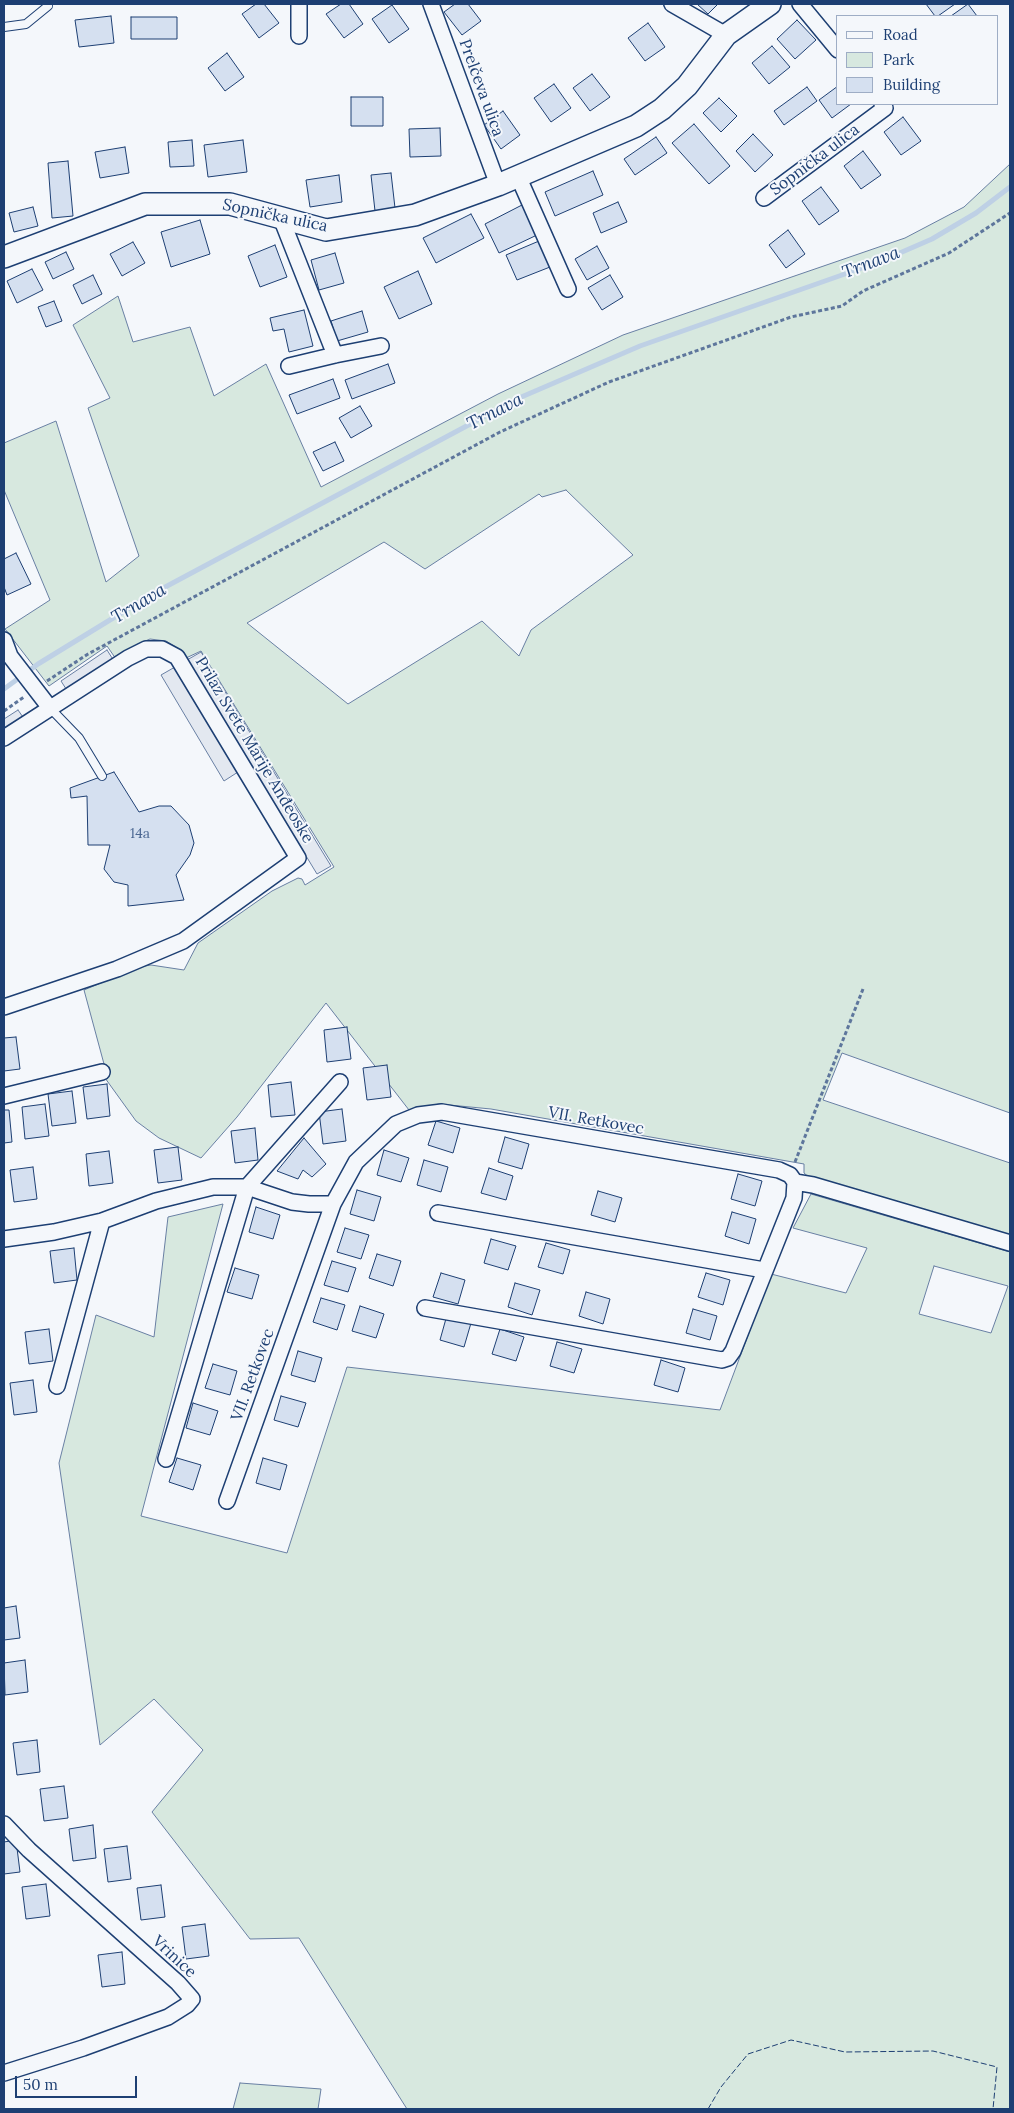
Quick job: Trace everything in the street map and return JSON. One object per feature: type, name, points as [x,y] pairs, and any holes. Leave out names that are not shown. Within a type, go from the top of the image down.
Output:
[{"type":"street","points":[[299,4],[299,36]]},
{"type":"street","name":"Prelčeva ulica","points":[[432,4],[498,185]]},
{"type":"street","points":[[672,4],[726,35]]},
{"type":"street","name":"Sopnička ulica","points":[[4,257],[145,204],[230,204],[326,230],[415,215],[498,185],[636,126],[662,109],[687,86],[726,35],[770,4]]},
{"type":"street","points":[[800,4],[836,48]]},
{"type":"street","name":"Sopnička ulica","points":[[764,198],[885,108],[883,105]]},
{"type":"street","points":[[518,176],[568,289]]},
{"type":"street","points":[[281,218],[335,354]]},
{"type":"street","points":[[289,366],[335,354],[381,346]]},
{"type":"street","points":[[4,640],[10,656],[50,708]]},
{"type":"street","name":"Prilaz Svete Marije Anđeoske","points":[[4,738],[128,658],[146,648],[162,649],[177,657],[298,858],[184,941],[117,970],[4,1008]]},
{"type":"street","points":[[4,1096],[102,1072]]},
{"type":"street","points":[[166,1460],[247,1188],[340,1082]]},
{"type":"street","name":"VII. Retkovec","points":[[227,1501],[333,1204],[356,1162],[396,1124],[418,1115],[442,1112],[778,1170],[813,1185],[1010,1243]]},
{"type":"street","points":[[425,1308],[722,1360],[728,1358],[733,1350],[794,1198],[793,1178]]},
{"type":"street","points":[[4,1239],[54,1232],[102,1221],[156,1201],[213,1187],[247,1188],[292,1202],[333,1204]]},
{"type":"street","points":[[438,1214],[764,1270]]},
{"type":"street","points":[[57,1386],[102,1221]]},
{"type":"street","name":"Vrinice","points":[[4,1824],[8,1831],[178,1983],[192,1999],[168,2017],[83,2048],[4,2073]]},
{"type":"lane","points":[[4,27],[26,24],[48,6]]},
{"type":"lane","points":[[50,708],[78,738],[102,776]]},
{"type":"path","points":[[4,711],[32,687],[88,654],[500,432],[609,382],[791,317],[842,306],[863,291],[949,253],[1010,213]]},
{"type":"path","points":[[793,1178],[863,989]]},
{"type":"green space","points":[[1010,164],[1010,1113],[842,1053],[823,1100],[1010,1163],[1010,1237],[811,1179],[804,1173],[804,1164],[491,1109],[439,1104],[409,1110],[326,1003],[237,1117],[201,1158],[159,1138],[136,1121],[105,1078],[104,1064],[84,990],[139,967],[151,965],[184,970],[198,943],[272,891],[298,878],[302,879],[305,885],[334,867],[201,651],[186,658],[179,649],[166,641],[150,639],[138,644],[116,659],[107,646],[49,686],[5,629],[50,600],[4,490],[4,443],[56,421],[106,582],[139,556],[88,408],[110,398],[73,325],[118,296],[133,342],[190,327],[214,396],[266,364],[321,487],[498,394],[623,335],[905,238],[964,207]],"holes":[[[566,490],[633,555],[531,630],[519,656],[482,621],[348,704],[247,623],[384,542],[425,569],[539,494],[542,497]]]},
{"type":"green space","points":[[811,1194],[1010,1252],[1010,2109],[407,2109],[299,1938],[250,1939],[152,1812],[203,1750],[154,1699],[100,1745],[59,1463],[96,1315],[154,1337],[168,1217],[223,1204],[141,1516],[287,1553],[347,1367],[720,1410],[771,1274],[846,1293],[867,1248],[793,1228]],"holes":[[[934,1266],[1008,1286],[991,1333],[919,1314]]]},
{"type":"green space","points":[[240,2083],[321,2089],[318,2109],[233,2109]]},
{"type":"shaded area","points":[[107,650],[114,661],[68,692],[61,681]]},
{"type":"shaded area","points":[[201,652],[331,866],[317,874],[187,660]]},
{"type":"shaded area","points":[[175,667],[238,772],[224,781],[161,675]]},
{"type":"shaded area","points":[[18,710],[25,720],[4,734],[4,719]]},
{"type":"building","points":[[256,4],[264,4],[279,23],[259,38],[242,14]]},
{"type":"building","points":[[341,4],[349,4],[363,24],[344,38],[326,14]]},
{"type":"building","points":[[455,4],[468,4],[481,21],[462,35],[444,12]]},
{"type":"building","points":[[697,4],[718,4],[708,14]]},
{"type":"building","points":[[926,4],[955,4],[939,15],[934,15]]},
{"type":"building","points":[[968,4],[976,15],[952,15]]},
{"type":"building","points":[[392,5],[409,29],[389,43],[372,19]]},
{"type":"building","points":[[111,16],[114,43],[79,47],[75,20]]},
{"type":"building","points":[[131,17],[177,17],[177,39],[131,39]]},
{"type":"building","points":[[797,20],[816,40],[795,59],[777,39]]},
{"type":"building","points":[[648,23],[665,47],[645,61],[628,38]]},
{"type":"building","points":[[772,46],[790,67],[769,84],[752,63]]},
{"type":"building","points":[[227,53],[244,77],[225,91],[208,68]]},
{"type":"building","points":[[592,74],[610,97],[590,111],[573,88]]},
{"type":"building","points":[[554,84],[571,108],[551,122],[534,98]]},
{"type":"building","points":[[807,87],[817,101],[784,125],[774,111]]},
{"type":"building","points":[[836,87],[836,105],[850,105],[832,118],[819,100]]},
{"type":"building","points":[[351,97],[383,97],[383,126],[351,126]]},
{"type":"building","points":[[719,98],[737,116],[721,132],[703,113]]},
{"type":"building","points":[[503,111],[520,135],[501,149],[484,125]]},
{"type":"building","points":[[903,117],[921,141],[901,155],[884,132]]},
{"type":"building","points":[[694,124],[730,166],[709,184],[672,143]]},
{"type":"building","points":[[440,128],[441,156],[410,157],[409,129]]},
{"type":"building","points":[[753,134],[773,155],[755,172],[736,151]]},
{"type":"building","points":[[656,137],[667,153],[635,175],[624,159]]},
{"type":"building","points":[[192,140],[194,166],[170,167],[168,142]]},
{"type":"building","points":[[243,140],[247,172],[208,177],[204,145]]},
{"type":"building","points":[[125,147],[129,173],[100,178],[95,152]]},
{"type":"building","points":[[863,151],[881,175],[861,189],[844,166]]},
{"type":"building","points":[[68,161],[73,216],[52,218],[48,163]]},
{"type":"building","points":[[593,171],[603,195],[555,216],[545,192]]},
{"type":"building","points":[[391,173],[395,208],[375,211],[371,175]]},
{"type":"building","points":[[339,175],[342,202],[310,207],[306,180]]},
{"type":"building","points":[[821,187],[839,211],[819,225],[802,201]]},
{"type":"building","points":[[618,202],[627,222],[601,233],[593,213]]},
{"type":"building","points":[[522,205],[537,235],[499,253],[485,224]]},
{"type":"building","points":[[33,207],[38,226],[14,232],[9,213]]},
{"type":"building","points":[[471,214],[484,238],[436,263],[423,238]]},
{"type":"building","points":[[200,220],[210,254],[171,267],[161,232]]},
{"type":"building","points":[[788,230],[805,254],[786,268],[769,245]]},
{"type":"building","points":[[539,241],[550,267],[517,280],[506,255]]},
{"type":"building","points":[[133,242],[145,263],[122,276],[110,254]]},
{"type":"building","points":[[275,245],[287,277],[260,287],[248,256]]},
{"type":"building","points":[[597,246],[609,268],[587,280],[575,259]]},
{"type":"building","points":[[66,252],[74,269],[53,279],[45,262]]},
{"type":"building","points":[[335,253],[344,283],[319,290],[311,260]]},
{"type":"building","points":[[32,269],[43,290],[17,303],[7,281]]},
{"type":"building","points":[[418,271],[432,304],[399,319],[384,287]]},
{"type":"building","points":[[93,275],[102,294],[82,304],[73,285]]},
{"type":"building","points":[[610,275],[623,297],[602,310],[588,288]]},
{"type":"building","points":[[54,301],[62,321],[46,327],[38,307]]},
{"type":"building","points":[[304,310],[313,346],[289,352],[284,329],[273,331],[270,318]]},
{"type":"building","points":[[362,311],[368,332],[337,341],[331,321]]},
{"type":"building","points":[[388,364],[395,383],[352,399],[345,380]]},
{"type":"building","points":[[333,379],[340,398],[297,414],[289,395]]},
{"type":"building","points":[[360,406],[372,426],[351,438],[339,418]]},
{"type":"building","points":[[335,442],[344,461],[323,471],[313,452]]},
{"type":"building","points":[[16,553],[31,584],[7,595],[4,587],[4,559]]},
{"type":"building","points":[[114,772],[139,812],[159,806],[171,806],[189,825],[194,843],[190,855],[176,875],[184,900],[128,906],[128,885],[114,882],[104,869],[110,845],[88,845],[87,796],[71,798],[70,788]]},
{"type":"building","points":[[347,1027],[351,1059],[327,1062],[324,1030]]},
{"type":"building","points":[[16,1037],[20,1069],[4,1071],[4,1038]]},
{"type":"building","points":[[387,1065],[391,1097],[367,1100],[363,1068]]},
{"type":"building","points":[[291,1082],[295,1115],[271,1117],[268,1085]]},
{"type":"building","points":[[107,1084],[110,1116],[87,1119],[83,1087]]},
{"type":"building","points":[[72,1091],[76,1123],[52,1126],[48,1094]]},
{"type":"building","points":[[45,1104],[49,1136],[25,1139],[22,1107]]},
{"type":"building","points":[[342,1109],[346,1141],[323,1144],[319,1112]]},
{"type":"building","points":[[4,1110],[9,1110],[12,1142],[4,1143]]},
{"type":"building","points":[[436,1121],[460,1128],[453,1153],[428,1145]]},
{"type":"building","points":[[255,1128],[258,1160],[235,1163],[231,1131]]},
{"type":"building","points":[[505,1137],[529,1144],[522,1169],[498,1162]]},
{"type":"building","points":[[304,1138],[326,1164],[312,1177],[303,1170],[298,1179],[277,1171]]},
{"type":"building","points":[[178,1147],[182,1180],[158,1183],[154,1150]]},
{"type":"building","points":[[384,1150],[409,1158],[401,1182],[377,1175]]},
{"type":"building","points":[[109,1151],[113,1183],[89,1186],[86,1154]]},
{"type":"building","points":[[424,1160],[448,1167],[441,1192],[417,1185]]},
{"type":"building","points":[[33,1167],[37,1199],[14,1202],[10,1170]]},
{"type":"building","points":[[489,1168],[513,1176],[506,1200],[481,1193]]},
{"type":"building","points":[[738,1174],[762,1181],[755,1206],[731,1199]]},
{"type":"building","points":[[357,1190],[381,1197],[374,1221],[350,1214]]},
{"type":"building","points":[[598,1191],[622,1198],[615,1222],[591,1215]]},
{"type":"building","points":[[256,1207],[280,1215],[273,1239],[249,1232]]},
{"type":"building","points":[[732,1212],[756,1219],[749,1244],[725,1236]]},
{"type":"building","points":[[345,1228],[369,1235],[361,1259],[337,1252]]},
{"type":"building","points":[[491,1239],[516,1246],[508,1270],[484,1263]]},
{"type":"building","points":[[546,1243],[570,1250],[563,1274],[538,1267]]},
{"type":"building","points":[[74,1248],[77,1280],[54,1283],[50,1251]]},
{"type":"building","points":[[377,1254],[401,1261],[393,1286],[369,1278]]},
{"type":"building","points":[[332,1261],[356,1268],[348,1292],[324,1285]]},
{"type":"building","points":[[235,1268],[259,1275],[252,1299],[227,1292]]},
{"type":"building","points":[[441,1273],[465,1280],[458,1304],[433,1297]]},
{"type":"building","points":[[706,1273],[730,1280],[723,1305],[698,1297]]},
{"type":"building","points":[[515,1283],[540,1290],[532,1315],[508,1307]]},
{"type":"building","points":[[586,1292],[610,1299],[603,1324],[579,1316]]},
{"type":"building","points":[[321,1298],[345,1305],[337,1330],[313,1322]]},
{"type":"building","points":[[360,1306],[384,1314],[376,1338],[352,1331]]},
{"type":"building","points":[[693,1309],[717,1316],[710,1340],[686,1333]]},
{"type":"building","points":[[447,1315],[471,1323],[464,1347],[440,1340]]},
{"type":"building","points":[[49,1329],[53,1361],[29,1364],[25,1332]]},
{"type":"building","points":[[500,1329],[524,1337],[516,1361],[492,1354]]},
{"type":"building","points":[[557,1342],[582,1349],[574,1373],[550,1366]]},
{"type":"building","points":[[298,1351],[322,1358],[315,1382],[291,1375]]},
{"type":"building","points":[[661,1360],[685,1368],[678,1392],[654,1385]]},
{"type":"building","points":[[213,1364],[237,1371],[230,1395],[205,1388]]},
{"type":"building","points":[[33,1380],[37,1412],[14,1415],[10,1383]]},
{"type":"building","points":[[281,1396],[306,1403],[298,1427],[274,1420]]},
{"type":"building","points":[[193,1403],[218,1411],[210,1435],[186,1428]]},
{"type":"building","points":[[177,1458],[201,1465],[193,1490],[169,1482]]},
{"type":"building","points":[[263,1458],[287,1465],[280,1490],[256,1483]]},
{"type":"building","points":[[16,1606],[20,1638],[4,1640],[4,1608]]},
{"type":"building","points":[[25,1660],[28,1692],[5,1695],[4,1663]]},
{"type":"building","points":[[37,1740],[40,1772],[17,1775],[13,1743]]},
{"type":"building","points":[[64,1786],[68,1818],[44,1821],[40,1789]]},
{"type":"building","points":[[93,1825],[96,1858],[73,1861],[69,1829]]},
{"type":"building","points":[[16,1840],[20,1872],[4,1874],[4,1842]]},
{"type":"building","points":[[127,1846],[131,1879],[108,1882],[104,1849]]},
{"type":"building","points":[[46,1884],[50,1916],[26,1919],[22,1887]]},
{"type":"building","points":[[161,1885],[165,1917],[141,1920],[137,1888]]},
{"type":"building","points":[[205,1924],[209,1956],[186,1959],[182,1927]]},
{"type":"building","points":[[122,1952],[125,1984],[102,1987],[98,1955]]},
{"type":"waterway","name":"Trnava","points":[[4,689],[38,664],[154,593],[519,398],[640,346],[879,262],[932,239],[976,213],[1010,187]]},
{"type":"fence","points":[[708,2109],[721,2087],[748,2054],[791,2040],[845,2052],[933,2051],[997,2067],[993,2109]]}]
